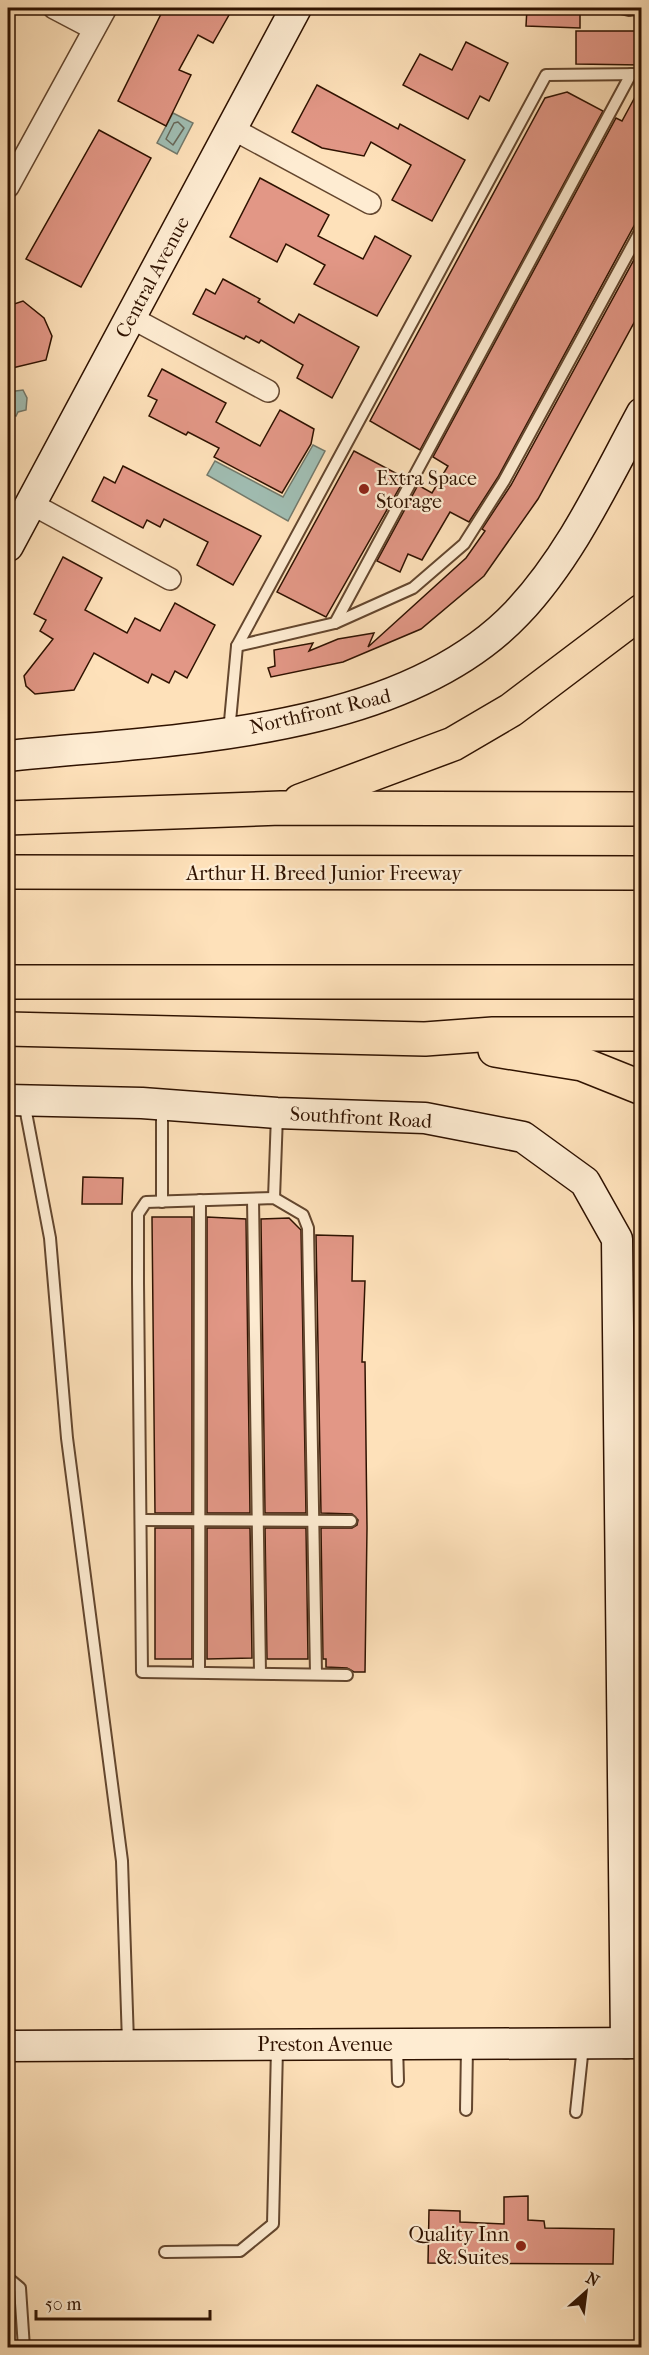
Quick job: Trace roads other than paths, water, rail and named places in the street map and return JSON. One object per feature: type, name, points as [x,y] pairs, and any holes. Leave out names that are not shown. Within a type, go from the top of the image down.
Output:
[{"type":"highway","points":[[281,808],[453,744],[511,710],[642,611]]},
{"type":"highway","points":[[8,818],[281,808],[642,809]]},
{"type":"highway","name":"Arthur H. Breed Junior Freeway","points":[[8,872],[642,873]]},
{"type":"highway","points":[[8,982],[642,982]]},
{"type":"highway","points":[[8,1029],[425,1039],[493,1034],[642,1035]]},
{"type":"highway","points":[[425,1039],[582,1064],[642,1088]]},
{"type":"street","points":[[54,8],[94,29]]},
{"type":"street","points":[[8,187],[105,8]]},
{"type":"street","name":"Central Avenue","points":[[8,546],[296,8]]},
{"type":"street","points":[[231,128],[370,203]]},
{"type":"street","points":[[130,317],[268,391]]},
{"type":"street","name":"Northfront Road","points":[[8,756],[229,732],[348,708],[400,692],[456,663],[516,614],[548,575],[577,533],[642,413]]},
{"type":"street","points":[[30,503],[170,579]]},
{"type":"street","name":"Southfront Road","points":[[15,1100],[425,1118],[523,1137],[585,1182],[617,1239],[634,2043]]},
{"type":"street","name":"Preston Avenue","points":[[8,2046],[634,2043]]},
{"type":"lane","points":[[621,8],[629,10],[642,8]]},
{"type":"lane","points":[[229,732],[237,646],[546,75],[636,74],[335,623]]},
{"type":"lane","points":[[237,646],[335,623],[413,588],[464,544],[504,481],[642,228]]},
{"type":"lane","points":[[15,1100],[50,1238],[67,1438],[122,1861],[128,2046]]},
{"type":"lane","points":[[162,1105],[162,1202]]},
{"type":"lane","points":[[274,1198],[277,1113]]},
{"type":"lane","points":[[316,1674],[308,1228],[303,1215],[274,1198],[146,1202],[138,1214],[142,1672],[347,1675]]},
{"type":"lane","points":[[253,1199],[260,1673]]},
{"type":"lane","points":[[199,1672],[200,1200]]},
{"type":"lane","points":[[141,1520],[351,1521]]},
{"type":"lane","points":[[576,2112],[583,2043]]},
{"type":"lane","points":[[397,2044],[398,2081]]},
{"type":"lane","points":[[466,2110],[467,2044]]},
{"type":"lane","points":[[165,2252],[240,2251],[273,2224],[278,2045]]},
{"type":"lane","points":[[8,2278],[20,2288],[24,2348]]},
{"type":"water","points":[[173,113],[193,123],[177,154],[157,143]]},
{"type":"water","points":[[23,390],[27,398],[26,410],[18,412],[16,416],[8,413],[8,392]]},
{"type":"water","points":[[313,445],[325,451],[288,521],[207,475],[215,461],[283,497]]},
{"type":"place","name":"Extra Space Storage","points":[[364,489]]},
{"type":"place","name":"Quality Inn & Suites","points":[[521,2246]]}]
